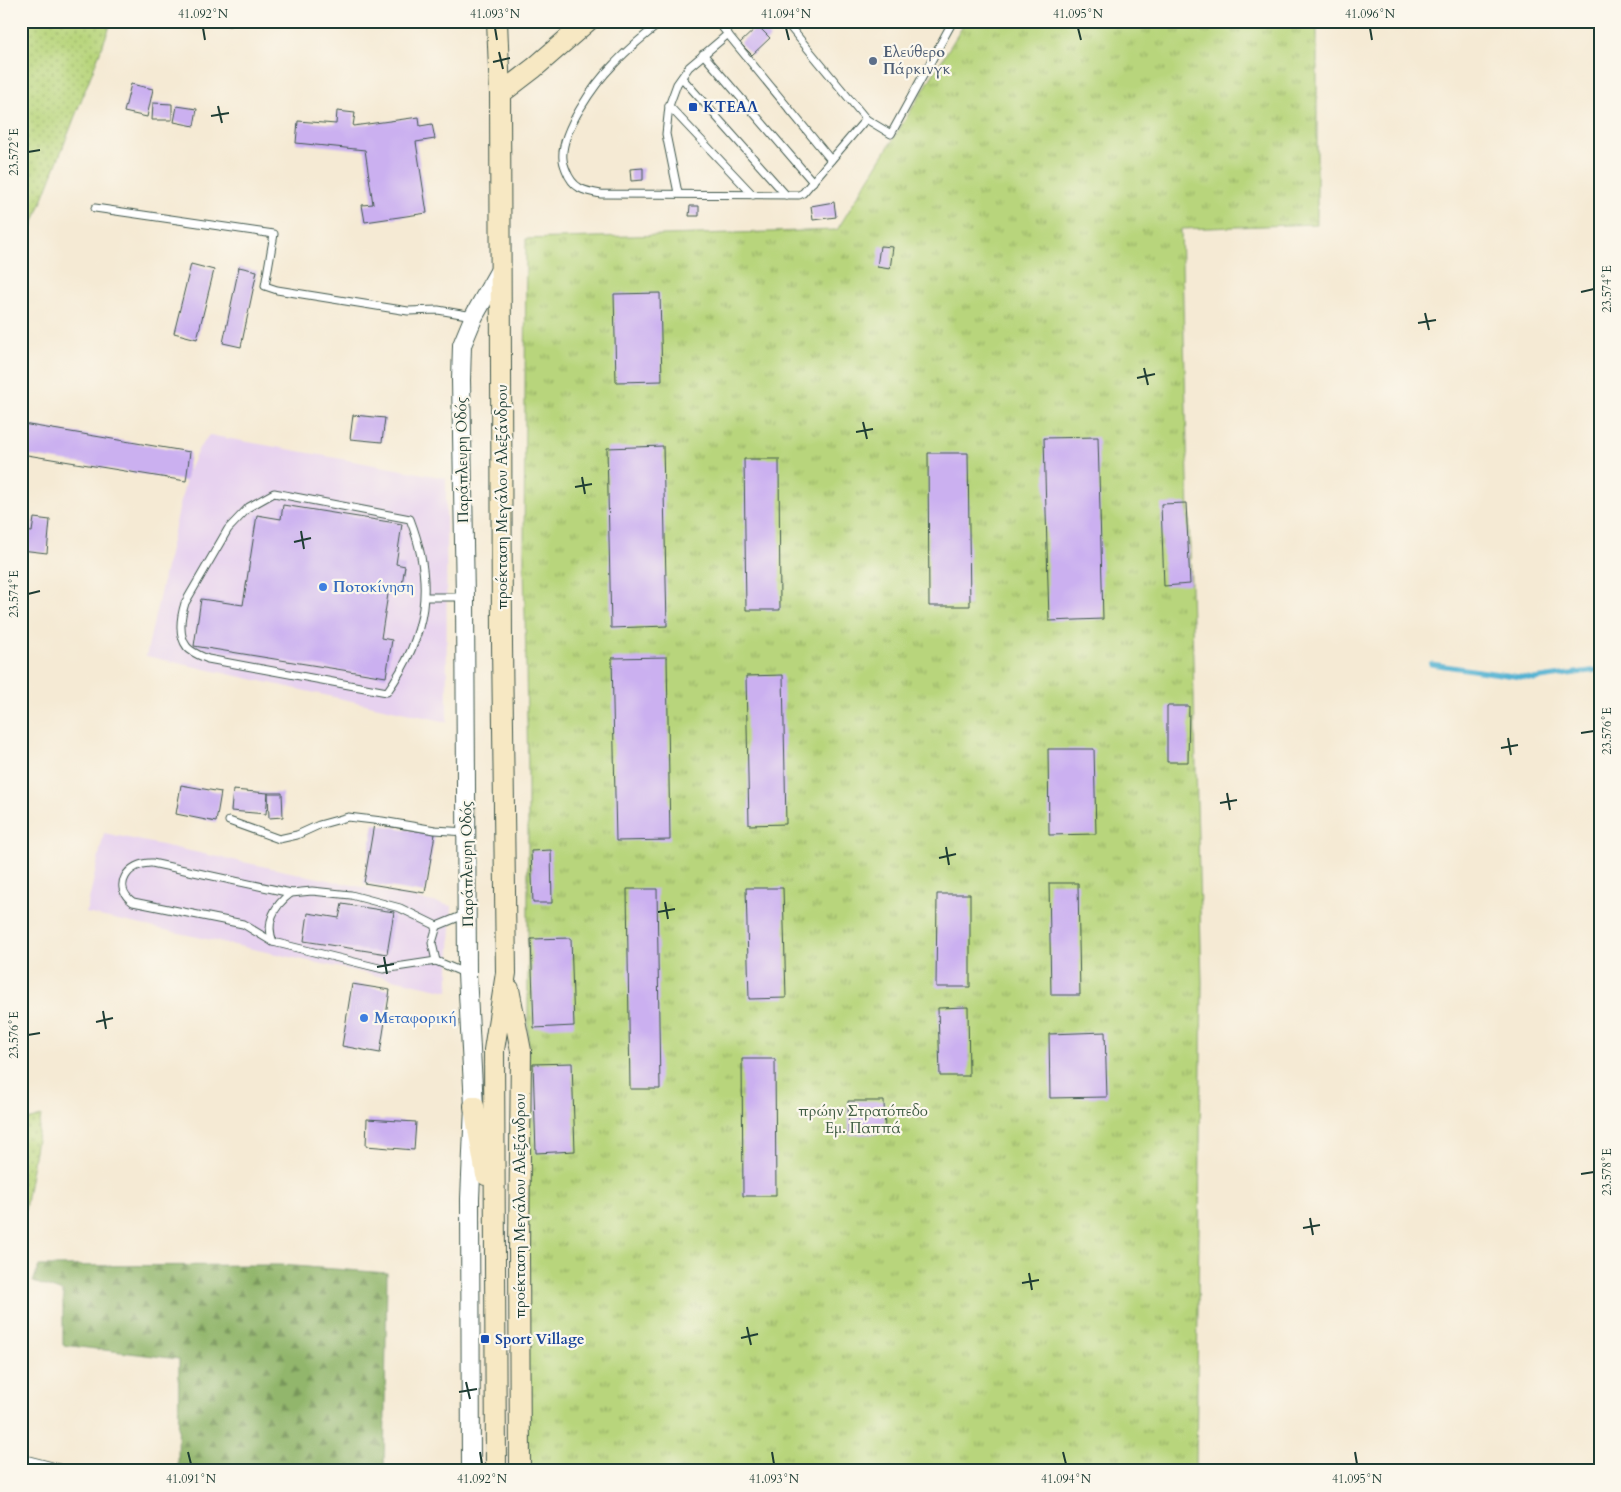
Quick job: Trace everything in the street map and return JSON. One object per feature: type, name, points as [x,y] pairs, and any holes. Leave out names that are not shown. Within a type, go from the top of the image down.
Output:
[{"type":"main road","name":"προέκταση Μεγάλου Αλεξάνδρου","points":[[496,1471],[494,1050],[506,974],[502,634],[502,268],[500,94],[497,21]]},
{"type":"main road","points":[[500,94],[534,68],[588,21]]},
{"type":"main road","name":"προέκταση Μεγάλου Αλεξάνδρου","points":[[506,974],[521,1051],[519,1249],[520,1471]]},
{"type":"main road","points":[[474,1106],[496,1233]]},
{"type":"street","name":"Παράπλευρη Οδός","points":[[471,1471],[470,1198],[474,1106],[467,974],[465,597],[461,380],[462,345],[474,316],[502,268]]},
{"type":"lane","points":[[663,21],[613,64],[586,99],[567,133],[562,159],[569,178],[582,191],[601,194],[802,195],[866,119]]},
{"type":"lane","points":[[717,21],[831,160]]},
{"type":"lane","points":[[785,21],[866,119],[890,134],[953,21]]},
{"type":"lane","points":[[678,193],[666,134],[669,106],[677,84],[689,67],[728,34]]},
{"type":"lane","points":[[703,54],[813,182]]},
{"type":"lane","points":[[682,78],[786,196]]},
{"type":"lane","points":[[669,106],[753,195]]},
{"type":"lane","points":[[95,208],[274,234],[265,286],[278,290],[408,311],[438,310],[474,316]]},
{"type":"lane","points":[[274,494],[410,519],[418,538],[422,557],[425,597],[420,624],[410,657],[387,692],[208,659],[188,648],[184,641],[181,624],[184,603],[228,530],[249,507],[274,494]]},
{"type":"lane","points":[[425,597],[465,597]]},
{"type":"lane","points":[[229,821],[279,839],[297,835],[319,825],[348,817],[382,820],[435,830],[466,832]]},
{"type":"lane","points":[[467,974],[436,961],[383,969],[273,942],[243,924],[133,902],[126,896],[125,877],[135,866],[152,863],[291,893],[312,891],[351,896],[400,908],[437,926],[468,914]]},
{"type":"lane","points":[[273,942],[270,934],[272,914],[277,906],[291,893]]},
{"type":"lane","points":[[436,961],[432,943],[437,926]]},
{"type":"lane","points":[[21,1458],[72,1471]]},
{"type":"shaded area","points":[[209,435],[446,478],[447,722],[146,656],[187,474],[199,448]]},
{"type":"shaded area","points":[[104,833],[452,906],[448,991],[86,913]]},
{"type":"green space","points":[[21,21],[112,21],[21,255]]},
{"type":"green space","name":"πρώην Στρατόπεδο Εμ. Παππά","points":[[966,21],[1317,21],[1317,224],[1181,229],[1202,982],[1196,1471],[525,1471],[528,1054],[528,772],[524,562],[526,239],[837,230]]},
{"type":"green space","points":[[41,1116],[21,1232],[21,1122]]},
{"type":"green space","points":[[281,1265],[387,1273],[384,1471],[178,1471],[179,1359],[63,1345],[63,1292],[33,1282],[39,1266]]},
{"type":"building","points":[[1569,21],[1587,21],[1587,23],[1569,26]]},
{"type":"building","points":[[758,26],[770,38],[752,55],[740,43]]},
{"type":"building","points":[[131,84],[153,89],[147,117],[124,112]]},
{"type":"building","points":[[153,103],[172,104],[172,120],[152,120]]},
{"type":"building","points":[[177,106],[197,109],[194,126],[174,122]]},
{"type":"building","points":[[337,111],[355,113],[353,126],[419,117],[420,126],[432,124],[435,139],[416,142],[427,213],[365,222],[362,205],[373,204],[365,150],[296,143],[298,121],[336,124]]},
{"type":"building","points":[[643,168],[643,180],[631,181],[630,169]]},
{"type":"building","points":[[834,202],[836,217],[813,220],[811,206]]},
{"type":"building","points":[[690,206],[699,206],[699,216],[689,216]]},
{"type":"building","points":[[880,246],[893,247],[890,269],[877,267]]},
{"type":"building","points":[[191,264],[214,270],[197,339],[174,333]]},
{"type":"building","points":[[239,267],[257,271],[241,347],[223,343]]},
{"type":"building","points":[[660,293],[662,381],[616,382],[614,294]]},
{"type":"building","points":[[21,407],[26,408],[23,424],[190,452],[186,481],[21,454]]},
{"type":"building","points":[[353,415],[385,418],[382,442],[350,439]]},
{"type":"building","points":[[1098,437],[1103,619],[1049,621],[1044,438]]},
{"type":"building","points":[[663,446],[667,626],[611,628],[607,448]]},
{"type":"building","points":[[928,453],[968,453],[970,606],[929,606]]},
{"type":"building","points":[[744,459],[779,459],[780,610],[746,610]]},
{"type":"building","points":[[1186,503],[1190,584],[1164,586],[1161,504]]},
{"type":"building","points":[[283,505],[402,524],[396,564],[405,566],[401,590],[389,588],[381,638],[392,640],[386,677],[194,646],[201,599],[243,605],[257,515],[281,519]]},
{"type":"building","points":[[21,513],[26,514],[24,531],[32,532],[34,518],[50,520],[47,553],[21,550]]},
{"type":"building","points":[[667,657],[670,840],[616,841],[612,658]]},
{"type":"building","points":[[783,675],[786,824],[749,825],[746,676]]},
{"type":"building","points":[[1167,706],[1189,706],[1188,762],[1167,762]]},
{"type":"building","points":[[1048,749],[1094,749],[1096,834],[1049,835]]},
{"type":"building","points":[[181,785],[221,792],[216,822],[176,814]]},
{"type":"building","points":[[233,790],[268,793],[266,814],[231,811]]},
{"type":"building","points":[[268,793],[282,793],[283,817],[269,818]]},
{"type":"building","points":[[374,824],[435,834],[425,893],[364,883]]},
{"type":"building","points":[[551,850],[552,903],[533,903],[531,851]]},
{"type":"building","points":[[1049,883],[1078,883],[1080,995],[1051,995]]},
{"type":"building","points":[[746,888],[783,888],[786,998],[749,999]]},
{"type":"building","points":[[627,889],[657,889],[660,1089],[630,1089]]},
{"type":"building","points":[[937,894],[970,894],[970,987],[936,987]]},
{"type":"building","points":[[342,904],[394,912],[387,954],[304,941],[308,913],[339,918]]},
{"type":"building","points":[[571,938],[574,1026],[534,1028],[531,939]]},
{"type":"building","points":[[352,984],[390,990],[380,1053],[342,1046]]},
{"type":"building","points":[[968,1007],[969,1076],[940,1076],[938,1008]]},
{"type":"building","points":[[1105,1032],[1107,1097],[1050,1098],[1049,1034]]},
{"type":"building","points":[[742,1059],[775,1059],[776,1196],[743,1196]]},
{"type":"building","points":[[572,1063],[575,1151],[536,1153],[533,1064]]},
{"type":"building","points":[[848,1101],[884,1101],[885,1134],[849,1135]]},
{"type":"building","points":[[367,1119],[416,1122],[414,1150],[366,1146]]},
{"type":"waterway","points":[[1431,664],[1534,679],[1597,670]]},
{"type":"place","name":"Ελεύθερο Πάρκινγκ","points":[[873,61]]},
{"type":"place","name":"ΚΤΕΑΛ","points":[[693,107]]},
{"type":"place","name":"Ποτοκίνηση","points":[[323,587]]},
{"type":"place","name":"Μεταφορική","points":[[364,1018]]},
{"type":"place","name":"Sport Village","points":[[485,1339]]}]
